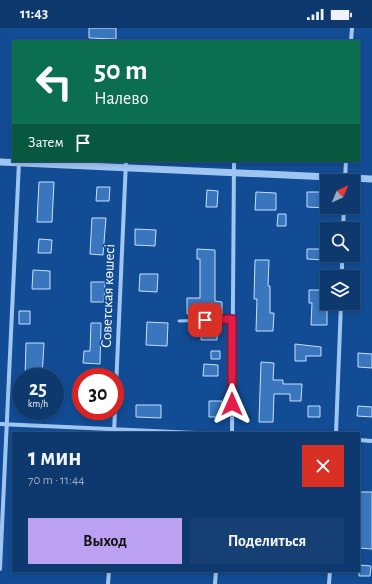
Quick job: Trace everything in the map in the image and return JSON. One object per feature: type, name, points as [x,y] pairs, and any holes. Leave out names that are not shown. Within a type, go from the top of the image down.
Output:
[{"type":"street","points":[[351,40],[352,28]]},
{"type":"street","points":[[0,162],[126,165],[320,177]]},
{"type":"street","points":[[0,569],[19,162]]},
{"type":"street","points":[[232,432],[234,162]]},
{"type":"street","points":[[345,174],[346,162]]},
{"type":"street","name":"Советская көшесі","points":[[114,431],[126,165]]},
{"type":"street","points":[[360,179],[372,179]]},
{"type":"street","points":[[336,432],[341,310]]},
{"type":"street","points":[[0,424],[155,432]]},
{"type":"street","points":[[360,440],[372,441]]},
{"type":"street","points":[[108,572],[108,584]]},
{"type":"street","points":[[215,584],[216,572]]},
{"type":"street","points":[[329,584],[330,572]]},
{"type":"lane","points":[[179,320],[232,319]]},
{"type":"building","points":[[89,28],[116,28],[116,39],[89,38]]},
{"type":"building","points":[[39,182],[54,182],[52,222],[37,222]]},
{"type":"building","points":[[97,187],[110,187],[109,201],[96,201]]},
{"type":"building","points":[[207,190],[218,191],[217,207],[206,207]]},
{"type":"building","points":[[256,192],[276,193],[276,210],[255,210]]},
{"type":"building","points":[[307,192],[320,192],[320,208],[307,207]]},
{"type":"building","points":[[278,214],[286,214],[286,226],[277,226]]},
{"type":"building","points":[[92,218],[106,218],[103,255],[90,254]]},
{"type":"building","points":[[135,229],[156,230],[155,246],[135,245]]},
{"type":"building","points":[[39,239],[52,240],[51,253],[38,253]]},
{"type":"building","points":[[197,249],[215,250],[215,301],[222,302],[222,315],[218,317],[202,317],[202,314],[187,314],[187,298],[200,298],[200,259],[197,259]]},
{"type":"building","points":[[307,249],[320,249],[320,260],[307,259]]},
{"type":"building","points":[[255,260],[269,260],[268,286],[270,286],[270,313],[274,313],[273,331],[256,331],[257,299],[254,299]]},
{"type":"building","points":[[33,270],[50,271],[50,289],[32,289]]},
{"type":"building","points":[[140,274],[158,274],[157,292],[139,291]]},
{"type":"building","points":[[91,282],[105,282],[104,302],[91,302]]},
{"type":"building","points":[[309,290],[320,290],[320,310],[327,310],[327,325],[311,325],[312,303],[309,303]]},
{"type":"building","points":[[19,311],[30,311],[30,324],[19,324]]},
{"type":"building","points":[[147,322],[168,323],[167,346],[146,345]]},
{"type":"building","points":[[91,323],[101,323],[100,364],[83,363],[84,351],[90,351]]},
{"type":"building","points":[[202,323],[218,323],[217,340],[201,340]]},
{"type":"building","points":[[26,343],[44,343],[43,368],[25,368]]},
{"type":"building","points":[[295,344],[321,347],[321,356],[306,356],[306,361],[295,361]]},
{"type":"building","points":[[211,351],[220,351],[220,359],[211,359]]},
{"type":"building","points":[[358,353],[372,354],[372,368],[358,367]]},
{"type":"building","points":[[261,362],[274,363],[273,380],[283,380],[283,384],[302,384],[301,401],[290,401],[290,394],[274,394],[273,422],[259,422]]},
{"type":"building","points":[[204,364],[218,365],[218,376],[203,376]]},
{"type":"building","points":[[209,401],[222,401],[222,417],[209,417]]},
{"type":"building","points":[[136,405],[161,405],[161,418],[136,417]]},
{"type":"building","points":[[308,406],[320,406],[320,417],[308,417]]},
{"type":"building","points":[[358,406],[372,407],[372,417],[357,416]]},
{"type":"building","points":[[360,492],[372,492],[372,549],[360,548]]},
{"type":"building","points":[[360,565],[371,566],[370,576],[359,576]]},
{"type":"route","points":[[205,320],[232,319],[232,404]]}]
